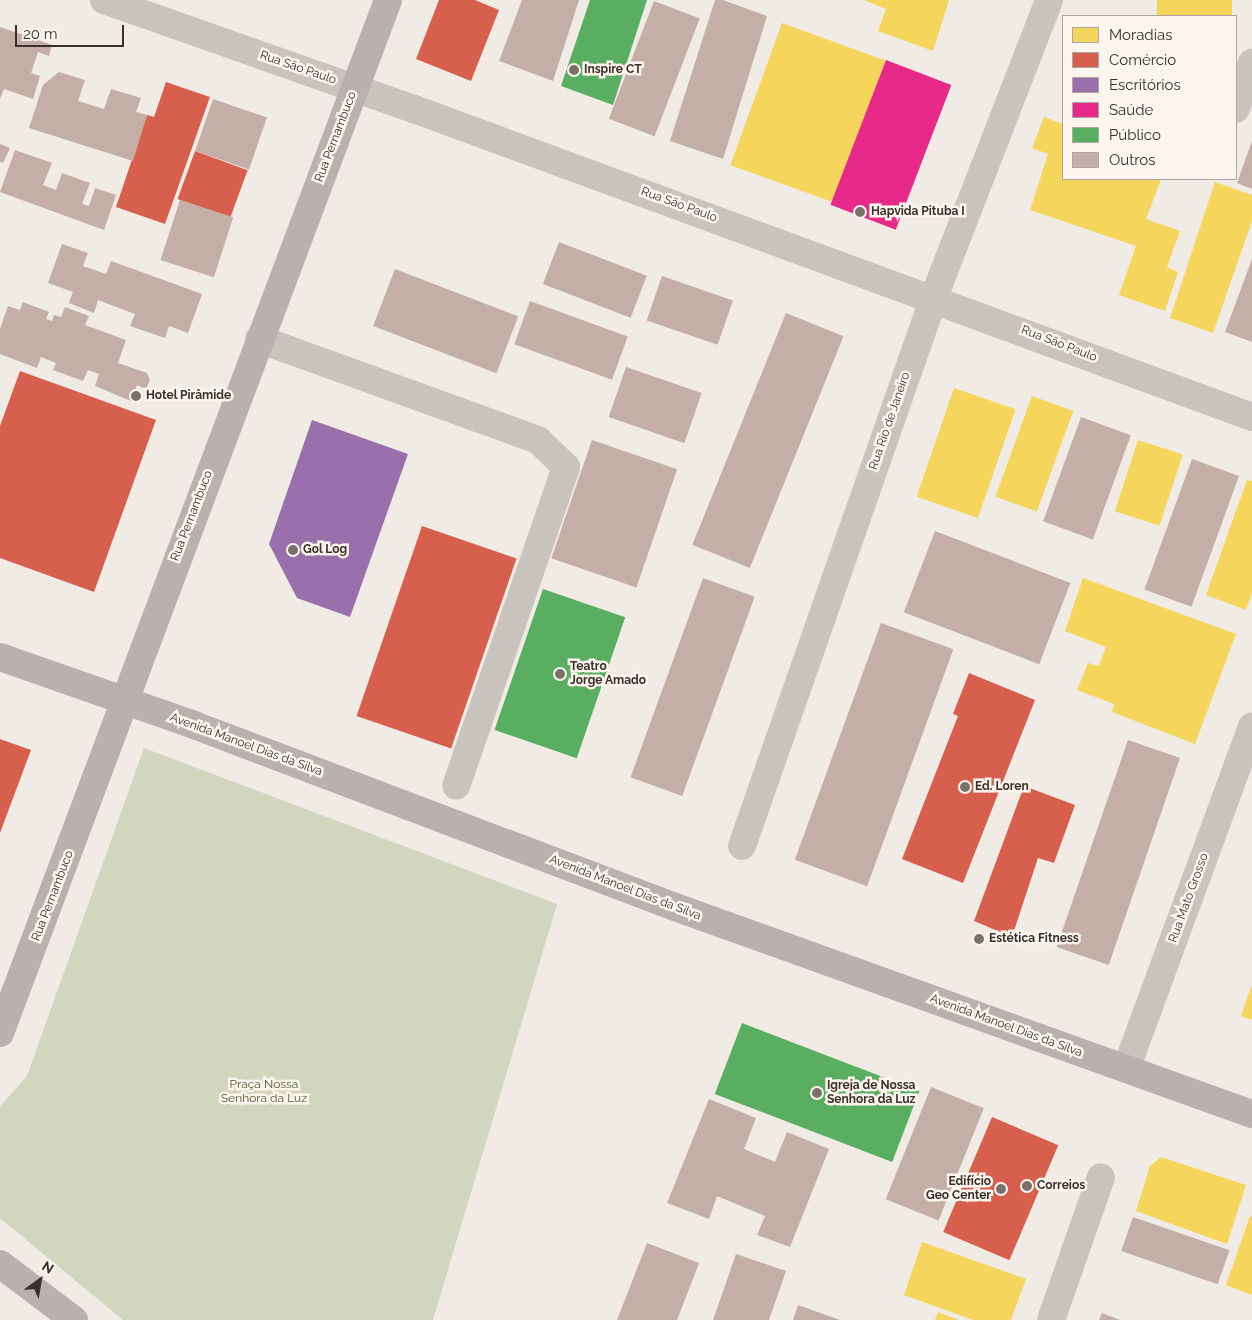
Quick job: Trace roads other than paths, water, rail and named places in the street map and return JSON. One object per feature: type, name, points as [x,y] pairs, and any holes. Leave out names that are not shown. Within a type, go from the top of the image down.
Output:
[{"type":"main road","name":"Rua Pernambuco","points":[[0,1033],[86,809],[123,700],[388,0]]},
{"type":"main road","name":"Avenida Manoel Dias da Silva","points":[[0,657],[123,700],[675,907],[1252,1114]]},
{"type":"main road","points":[[0,1264],[74,1320]]},
{"type":"street","name":"Rua São Paulo","points":[[104,0],[354,87],[934,297],[1252,416]]},
{"type":"street","name":"Rua Rio de Janeiro","points":[[742,846],[934,297],[1049,0]]},
{"type":"street","points":[[1237,106],[1252,63]]},
{"type":"street","points":[[259,339],[538,440],[566,467],[456,786]]},
{"type":"street","name":"Rua Mato Grosso","points":[[1126,1069],[1252,726]]},
{"type":"street","points":[[1051,1320],[1101,1177]]},
{"type":"place","name":"Inspire CT","points":[[574,70]]},
{"type":"place","name":"Hapvida Pituba I","points":[[860,212]]},
{"type":"place","name":"Hotel Pirâmide","points":[[136,396]]},
{"type":"place","name":"Gol Log","points":[[293,550]]},
{"type":"place","name":"Teatro Jorge Amado","points":[[560,674]]},
{"type":"place","name":"Ed. Loren","points":[[965,787]]},
{"type":"place","name":"Estética Fitness","points":[[979,939]]},
{"type":"place","name":"Igreja de Nossa Senhora da Luz","points":[[817,1093]]},
{"type":"place","name":"Correios","points":[[1027,1186]]},
{"type":"place","name":"Edifício Geo Center","points":[[1001,1189]]},
{"type":"park label","name":"Praça Nossa Senhora da Luz","points":[[264,1092]]}]
